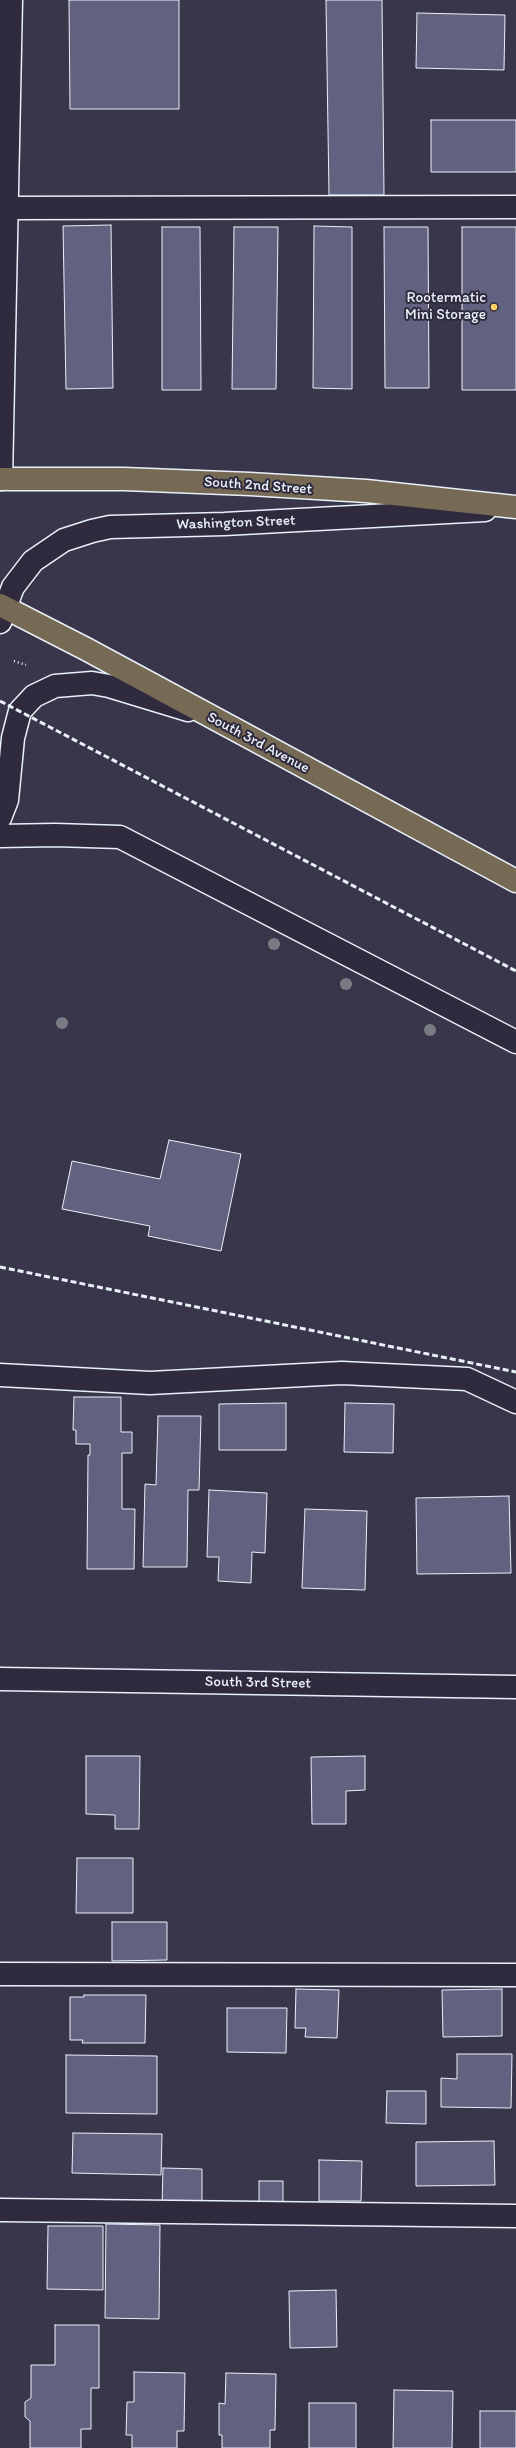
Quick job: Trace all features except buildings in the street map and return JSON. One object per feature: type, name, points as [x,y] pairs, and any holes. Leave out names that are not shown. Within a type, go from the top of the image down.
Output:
[{"type":"main road","name":"South 2nd Street","points":[[0,478],[124,479],[250,484],[366,491],[516,508]]},
{"type":"main road","name":"South 3rd Avenue","points":[[1,611],[86,649],[516,881]]},
{"type":"street","points":[[0,478],[3,208],[11,0]]},
{"type":"street","points":[[3,208],[516,207]]},
{"type":"street","name":"Washington Street","points":[[1,611],[17,582],[33,561],[64,540],[110,527],[224,524],[516,508]]},
{"type":"street","points":[[0,818],[7,800],[13,738],[20,712],[34,696],[55,686],[92,683],[129,692],[210,717]]},
{"type":"street","points":[[0,836],[55,834],[120,837],[516,1042]]},
{"type":"street","points":[[0,1375],[150,1383],[342,1373],[467,1379],[516,1402]]},
{"type":"street","name":"South 3rd Street","points":[[0,1679],[516,1687]]},
{"type":"street","points":[[0,1974],[516,1975]]},
{"type":"street","points":[[0,2210],[516,2216]]},
{"type":"railway","points":[[0,701],[516,971]]},
{"type":"railway","points":[[0,1267],[516,1372]]},
{"type":"place","name":"Rootermatic Mini Storage","points":[[494,307]]}]
